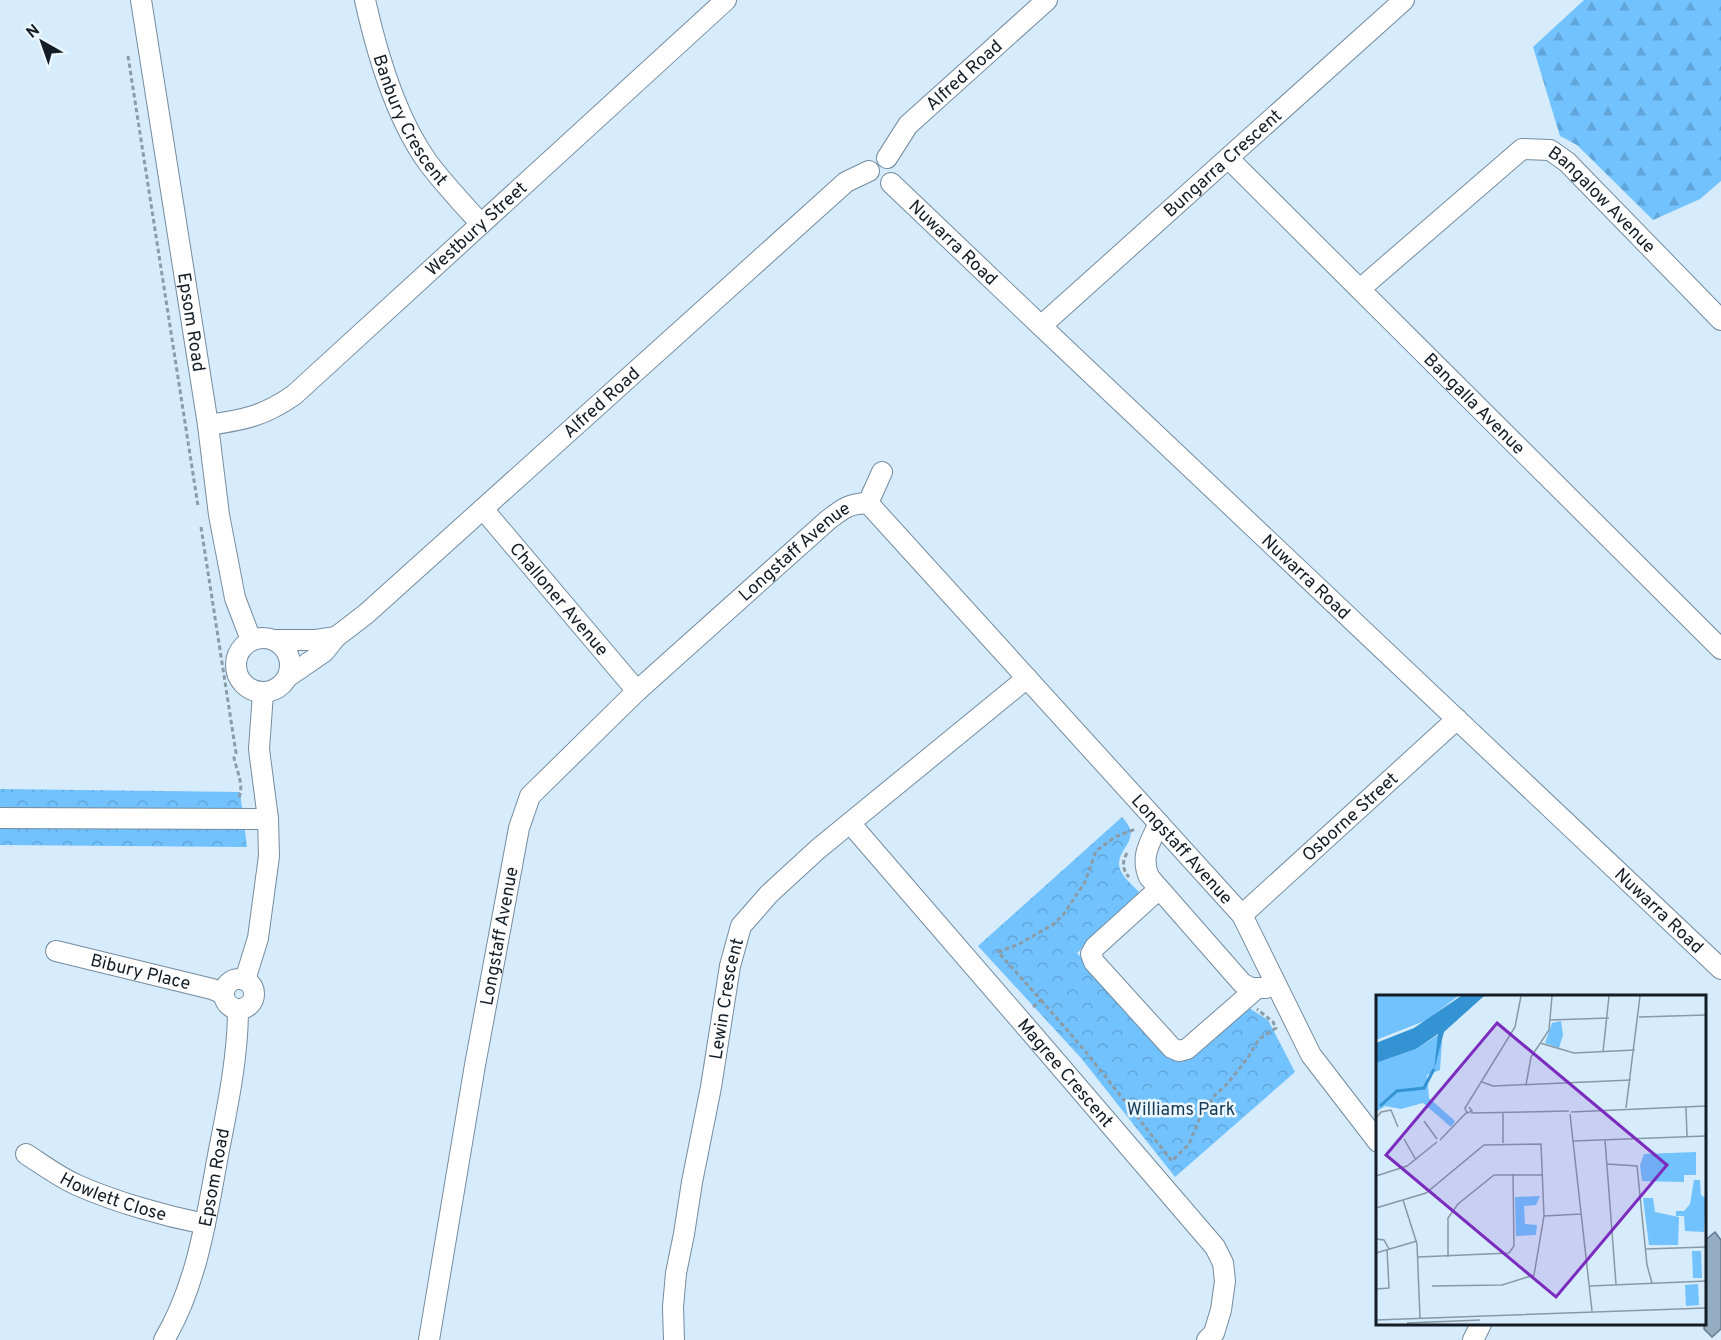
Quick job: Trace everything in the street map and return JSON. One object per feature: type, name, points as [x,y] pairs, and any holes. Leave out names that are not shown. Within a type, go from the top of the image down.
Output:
[{"type":"street","name":"Epsom Road","points":[[141,0],[208,425],[219,515],[235,598],[251,640]]},
{"type":"street","name":"Banbury Crescent","points":[[365,0],[372,33],[385,74],[409,130],[428,163],[481,224]]},
{"type":"street","name":"Westbury Street","points":[[208,425],[252,418],[278,406],[294,395],[726,0]]},
{"type":"street","name":"Alfred Road","points":[[887,158],[908,125],[1047,0]]},
{"type":"street","name":"Bungarra Crescent","points":[[1041,327],[1404,0]]},
{"type":"street","name":"Bangalow Avenue","points":[[1360,289],[1522,149],[1550,150],[1567,162],[1721,320]]},
{"type":"street","points":[[887,158],[894,163],[897,171],[895,179],[883,185],[875,183],[869,171],[875,160],[887,158]]},
{"type":"street","name":"Bangalla Avenue","points":[[1228,158],[1721,649]]},
{"type":"street","name":"Alfred Road","points":[[289,675],[324,652],[336,637],[366,614],[846,182],[869,171]]},
{"type":"street","name":"Nuwarra Road","points":[[891,183],[1721,969]]},
{"type":"street","points":[[868,503],[882,472]]},
{"type":"street","name":"Longstaff Avenue","points":[[429,1340],[475,1065],[519,828],[530,796],[637,691],[828,520],[853,504],[868,503],[1242,915],[1311,1054],[1376,1141]]},
{"type":"street","name":"Challoner Avenue","points":[[483,509],[637,691]]},
{"type":"street","points":[[275,640],[282,645],[290,659],[289,675],[279,688],[263,693],[248,688],[237,676],[236,659],[239,651],[251,640],[259,638],[316,640],[336,637]]},
{"type":"street","name":"Lewin Crescent","points":[[674,1340],[673,1307],[676,1273],[711,1087],[730,966],[741,926],[769,894],[818,849],[1028,678]]},
{"type":"street","points":[[245,980],[258,938],[269,856],[268,819],[259,749],[263,693]]},
{"type":"street","name":"Osborne Street","points":[[1242,915],[1457,718]]},
{"type":"street","points":[[0,818],[268,819]]},
{"type":"street","name":"Magree Crescent","points":[[849,823],[1215,1247],[1222,1263],[1225,1281],[1221,1310],[1214,1333],[1206,1340]]},
{"type":"street","points":[[1159,823],[1146,854],[1144,866],[1153,893],[1242,983],[1251,988],[1250,994]]},
{"type":"street","points":[[1153,893],[1095,947],[1091,954],[1094,962],[1172,1048],[1179,1051],[1186,1049],[1250,994],[1277,986]]},
{"type":"street","name":"Bibury Place","points":[[56,951],[212,989],[224,994]]},
{"type":"street","points":[[239,979],[252,985],[255,994],[247,1007],[238,1009],[230,1006],[224,994],[227,985],[239,979]]},
{"type":"street","name":"Epsom Road","points":[[164,1340],[181,1305],[205,1224],[231,1083],[238,1009]]},
{"type":"street","name":"Howlett Close","points":[[26,1154],[78,1185],[131,1204],[205,1224]]},
{"type":"path","points":[[128,56],[198,506]]},
{"type":"path","points":[[200,518],[236,753],[234,758],[239,771],[242,793],[237,802]]},
{"type":"path","points":[[1133,840],[1133,830],[1101,846],[1093,856],[1085,882],[1063,915],[1042,932],[998,952],[1086,1052],[1172,1161],[1189,1144],[1199,1120],[1214,1096],[1227,1084],[1259,1039],[1276,1028],[1250,994]]},
{"type":"path","points":[[1129,848],[1122,864],[1125,873],[1153,893]]},
{"type":"path","points":[[1019,1018],[1041,1000]]},
{"type":"green space","points":[[1584,0],[1721,0],[1721,181],[1700,199],[1653,220],[1577,145],[1560,136],[1533,47]]},
{"type":"green space","points":[[0,789],[240,792],[247,847],[0,845]]},
{"type":"green space","name":"Williams Park","points":[[1122,817],[1128,825],[1130,837],[1119,864],[1124,876],[1141,894],[1077,953],[1175,1061],[1187,1060],[1246,1006],[1268,1020],[1295,1072],[1175,1177],[1081,1058],[978,946]]},
{"type":"building","points":[[1715,1232],[1721,1240],[1721,1329],[1712,1337],[1704,1329],[1706,1325],[1706,1239]]}]
